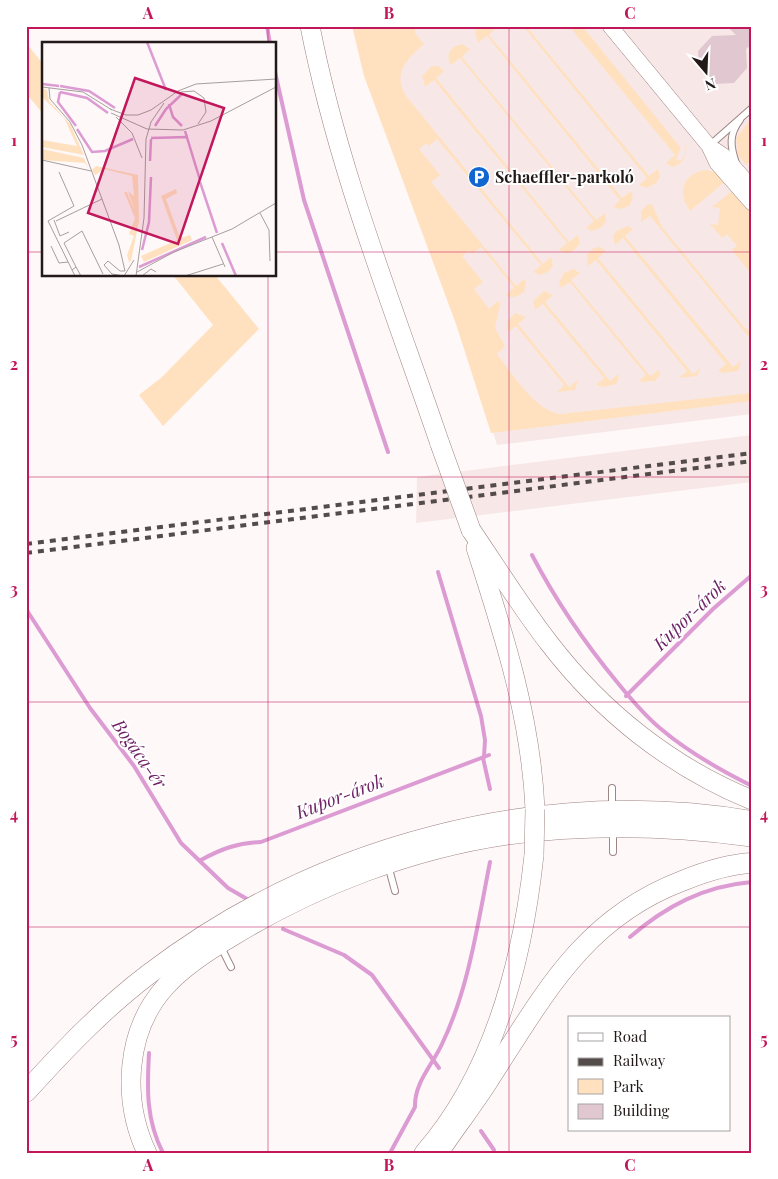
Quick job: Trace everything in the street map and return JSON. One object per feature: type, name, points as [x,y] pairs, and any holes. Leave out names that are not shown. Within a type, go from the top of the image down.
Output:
[{"type":"highway","points":[[26,1092],[78,1037],[149,974],[235,917],[302,883],[363,857],[441,834],[549,815],[612,820],[667,812],[752,821]]},
{"type":"highway","points":[[431,1149],[488,1081],[549,987],[593,936],[634,905],[671,885],[714,870],[752,863]]},
{"type":"main road","points":[[310,26],[329,111],[347,173],[440,444],[471,530],[482,552],[548,643],[589,691],[649,743],[678,762],[752,800]]},
{"type":"main road","points":[[431,1149],[479,1064],[505,999],[522,936],[534,855],[535,809],[533,771],[520,694],[482,552]]},
{"type":"main road","points":[[147,1153],[139,1132],[131,1098],[132,1067],[139,1032],[154,1002],[165,987],[198,958],[307,896],[388,865],[456,846],[612,820],[752,837]]},
{"type":"street","points":[[610,26],[709,146],[717,163],[752,203]]},
{"type":"street","points":[[709,146],[724,156],[752,188]]},
{"type":"lane","points":[[742,175],[731,140],[734,127],[752,108]]},
{"type":"lane","points":[[709,146],[740,120]]},
{"type":"lane","points":[[612,788],[613,852]]},
{"type":"lane","points":[[388,865],[394,891]]},
{"type":"lane","points":[[220,944],[231,966]]},
{"type":"shaded area","points":[[366,26],[752,26],[752,414],[497,445]]},
{"type":"shaded area","points":[[752,435],[752,482],[416,523],[417,477]]},
{"type":"green space","points":[[352,26],[415,26],[415,33],[424,44],[403,67],[401,80],[406,96],[543,264],[551,257],[553,265],[549,271],[541,275],[533,272],[541,265],[437,139],[429,146],[426,143],[419,149],[440,175],[431,182],[516,286],[524,279],[526,282],[524,292],[520,295],[511,297],[506,295],[514,287],[481,247],[472,254],[469,251],[462,256],[483,282],[474,289],[489,309],[498,301],[500,304],[495,328],[505,346],[497,354],[524,390],[541,406],[560,414],[752,393],[752,401],[491,433],[456,324],[364,76]]},
{"type":"green space","points":[[478,26],[497,27],[489,35],[622,198],[631,191],[633,198],[629,206],[620,209],[613,207],[620,200],[487,36],[478,43],[475,33]]},
{"type":"green space","points":[[523,26],[526,26],[649,176],[658,169],[660,177],[656,183],[647,188],[639,185],[647,178]]},
{"type":"green space","points":[[569,26],[582,26],[681,148],[676,159],[681,161],[685,155],[686,143],[686,155],[680,164],[672,167],[666,163],[675,155]]},
{"type":"green space","points":[[26,43],[42,63],[42,113],[26,93]]},
{"type":"green space","points":[[462,44],[470,49],[462,57],[596,220],[605,213],[606,221],[602,227],[592,231],[586,228],[594,221],[460,58],[451,65],[448,58],[450,52],[454,47]]},
{"type":"green space","points":[[432,66],[438,66],[444,71],[436,78],[569,242],[578,235],[580,243],[574,250],[565,253],[559,250],[567,243],[434,80],[425,87],[422,76]]},
{"type":"green space","points":[[752,118],[752,160],[746,165],[738,155],[736,138]]},
{"type":"green space","points":[[705,170],[716,172],[727,180],[690,211],[684,198],[684,185],[691,176]]},
{"type":"green space","points":[[732,191],[752,214],[752,275],[732,250],[737,246],[727,234],[722,238],[710,224],[718,225],[720,208],[712,207]]},
{"type":"green space","points":[[652,204],[662,227],[743,326],[752,333],[752,341],[650,216],[641,222],[641,211],[647,205]]},
{"type":"green space","points":[[627,226],[633,229],[625,236],[733,367],[741,361],[738,371],[723,373],[718,371],[726,364],[623,238],[615,245],[613,236],[616,231]]},
{"type":"green space","points":[[600,247],[606,251],[598,258],[693,374],[701,368],[697,376],[679,378],[687,371],[596,260],[588,266],[587,254],[594,248]]},
{"type":"green space","points":[[573,269],[580,273],[571,280],[650,376],[659,370],[660,375],[655,381],[638,382],[646,375],[570,282],[561,288],[559,282],[564,273]]},
{"type":"green space","points":[[174,276],[216,276],[259,329],[163,426],[139,395],[162,377],[213,325]]},
{"type":"green space","points":[[544,291],[553,295],[545,302],[610,381],[618,374],[619,378],[616,384],[604,387],[596,385],[604,378],[543,304],[535,310],[533,301]]},
{"type":"green space","points":[[515,313],[526,317],[518,324],[569,387],[578,380],[575,390],[557,392],[564,385],[516,326],[508,332],[507,322]]},
{"type":"building","points":[[727,26],[752,26],[752,44],[746,49],[747,68],[734,83],[714,84],[699,70],[698,51],[712,36],[736,35]]},
{"type":"waterway","points":[[267,26],[270,42]]},
{"type":"waterway","points":[[276,76],[304,200],[388,452]]},
{"type":"waterway","points":[[532,555],[561,605],[593,652],[643,713],[693,753],[752,786]]},
{"type":"waterway","points":[[438,572],[481,716],[485,740],[484,757]]},
{"type":"waterway","name":"Kupor-árok","points":[[626,696],[713,609],[752,575]]},
{"type":"waterway","name":"Bogáca-ér","points":[[26,609],[90,708],[134,766],[181,843],[228,888],[247,899]]},
{"type":"waterway","name":"Kupor-árok","points":[[201,860],[230,847],[261,842],[489,755]]},
{"type":"waterway","points":[[483,758],[490,789]]},
{"type":"waterway","points":[[390,1153],[415,1107],[421,1082],[442,1044],[459,1000],[472,954],[490,862]]},
{"type":"waterway","points":[[630,937],[658,916],[686,899],[718,888],[752,882]]},
{"type":"waterway","name":"Bogáca-ér","points":[[283,929],[344,955],[372,975],[439,1068]]},
{"type":"waterway","points":[[149,1053],[149,1104],[153,1129],[163,1153]]},
{"type":"waterway","name":"Bogáca-ér","points":[[481,1131],[494,1150]]},
{"type":"railway","points":[[26,544],[752,453]]},
{"type":"railway","points":[[26,553],[752,461]]},
{"type":"place","name":"Schaeffler-parkoló","points":[[479,177]]}]
